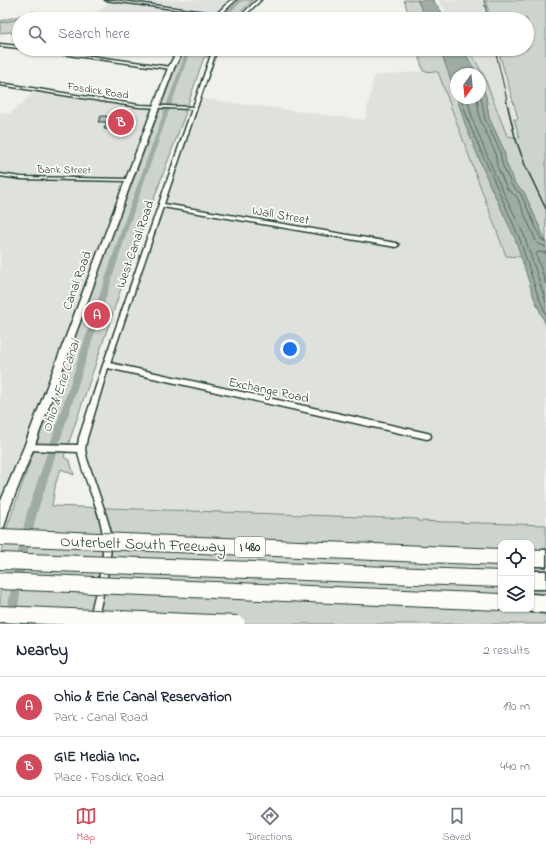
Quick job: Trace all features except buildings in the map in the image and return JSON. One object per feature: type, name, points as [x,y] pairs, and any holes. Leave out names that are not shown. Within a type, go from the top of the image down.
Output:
[{"type":"highway","name":"Outerbelt South Freeway","points":[[0,537],[498,557]]},
{"type":"highway","points":[[534,558],[546,558]]},
{"type":"highway","points":[[0,561],[498,579]]},
{"type":"highway","points":[[534,580],[546,580]]},
{"type":"highway","points":[[0,581],[498,602]]},
{"type":"highway","points":[[534,603],[546,604]]},
{"type":"highway","points":[[0,614],[237,624]]},
{"type":"main road","points":[[221,12],[234,0]]},
{"type":"main road","name":"Canal Road","points":[[0,523],[3,510],[29,447],[128,180],[160,108],[171,68],[177,56]]},
{"type":"street","points":[[107,0],[203,12]]},
{"type":"street","points":[[246,12],[259,0]]},
{"type":"street","points":[[0,45],[12,46]]},
{"type":"street","points":[[83,56],[171,68]]},
{"type":"street","name":"West Canal Road","points":[[92,624],[107,551],[107,538],[81,449],[85,429],[162,205],[193,108],[212,56]]},
{"type":"street","name":"Fosdick Road","points":[[0,84],[160,108],[193,108]]},
{"type":"street","name":"Bank Street","points":[[0,175],[21,178],[128,180]]},
{"type":"street","name":"Wall Street","points":[[162,205],[396,245]]},
{"type":"street","name":"Exchange Road","points":[[106,365],[427,436]]},
{"type":"street","points":[[29,447],[81,449]]},
{"type":"shaded area","points":[[107,0],[234,0],[221,12],[97,12],[111,1]]},
{"type":"shaded area","points":[[237,0],[253,0],[240,12],[224,12]]},
{"type":"shaded area","points":[[404,0],[417,0],[423,12],[408,12]]},
{"type":"shaded area","points":[[438,0],[486,0],[489,12],[446,12]]},
{"type":"shaded area","points":[[486,0],[546,0],[546,242],[524,192],[515,184],[506,163],[504,150],[489,118],[486,97],[486,81],[507,136],[520,138],[514,119],[518,119],[500,56],[534,56],[534,12],[489,12]]},
{"type":"shaded area","points":[[12,18],[12,34],[11,32],[0,33],[0,21]]},
{"type":"shaded area","points":[[182,56],[208,56],[204,57],[187,107],[184,111],[186,112],[125,277],[64,457],[70,461],[74,475],[61,469],[56,482],[52,506],[546,525],[546,624],[0,624],[0,558],[5,533],[69,352],[176,66]]},
{"type":"shaded area","points":[[419,56],[443,56],[450,76],[450,104],[459,104],[489,183],[515,238],[522,257],[506,256],[438,72],[423,71]]},
{"type":"shaded area","points":[[466,56],[473,56],[480,68],[473,68]]},
{"type":"shaded area","points":[[473,56],[500,56],[520,138],[507,136],[486,81],[486,68],[480,68]]},
{"type":"shaded area","points":[[423,71],[438,72],[506,256],[522,257],[534,298],[546,325],[546,558],[534,546],[534,540],[498,540],[498,543],[107,538],[84,462],[83,438],[197,98],[365,120],[374,76]]},
{"type":"shaded area","points":[[36,90],[156,107],[0,521],[0,112],[10,114]]},
{"type":"water","points":[[417,0],[433,0],[442,12],[423,12]]},
{"type":"water","points":[[442,56],[466,56],[473,68],[450,68],[450,77]]},
{"type":"water","points":[[486,97],[489,118],[504,150],[506,163],[515,184],[524,192],[546,242],[546,325],[534,298],[515,238],[489,183],[466,127],[459,104],[486,104]]},
{"type":"waterway","name":"Ohio & Erie Canal","points":[[228,12],[241,0]]},
{"type":"waterway","points":[[0,23],[12,20]]},
{"type":"waterway","name":"Ohio & Erie Canal","points":[[10,624],[20,564],[32,513],[126,225],[186,56]]},
{"type":"railway","points":[[484,0],[487,12]]},
{"type":"railway","points":[[497,56],[507,100]]},
{"type":"railway","points":[[506,99],[515,137],[525,165],[546,209]]},
{"type":"place","name":"GIE Media Inc.","points":[[121,122]]},
{"type":"place","name":"Ohio & Erie Canal Reservation","points":[[97,315]]}]
